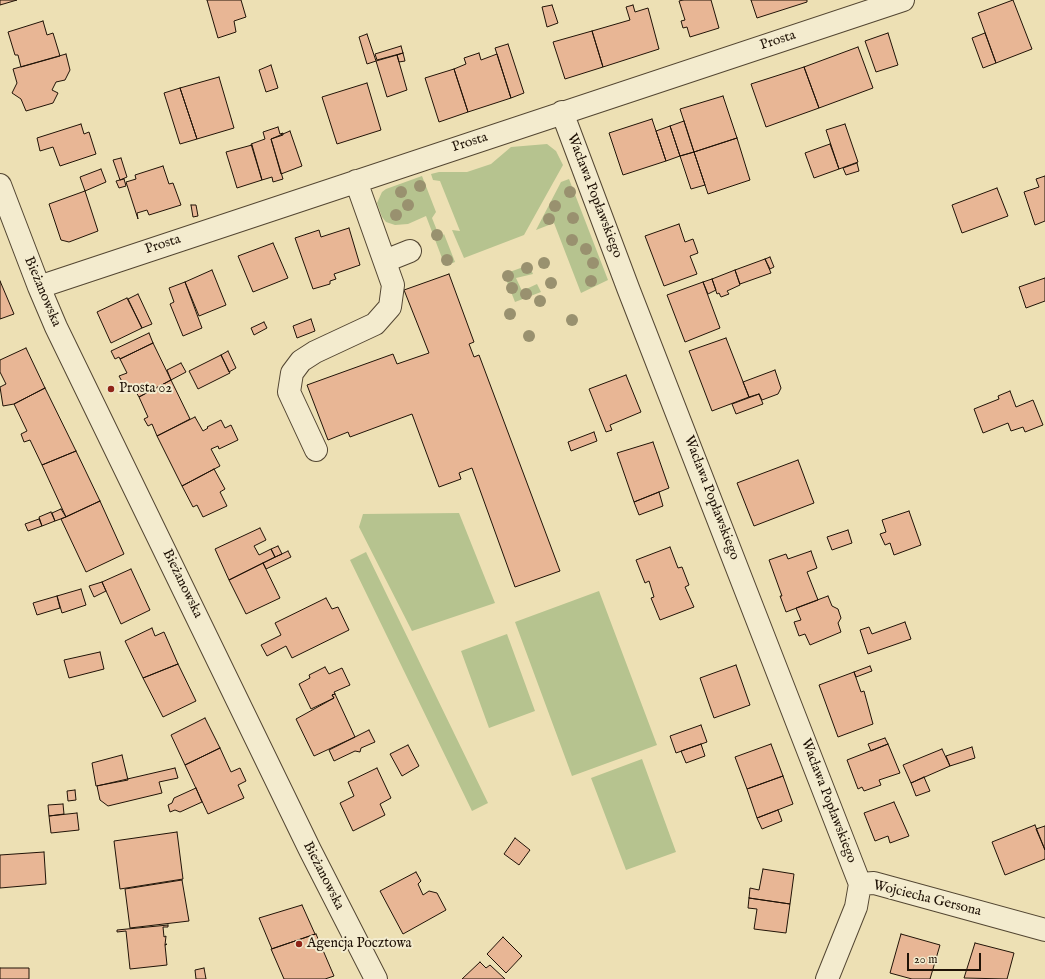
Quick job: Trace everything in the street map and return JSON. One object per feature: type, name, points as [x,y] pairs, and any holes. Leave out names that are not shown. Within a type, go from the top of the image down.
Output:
[{"type":"street","name":"Prosta","points":[[39,287],[562,112],[860,6],[903,0]]},
{"type":"street","name":"Wacława Popławskiego","points":[[562,112],[628,288],[860,884]]},
{"type":"street","points":[[316,450],[289,392],[292,373],[301,361],[315,352],[375,324],[390,307],[393,285],[356,181]]},
{"type":"street","name":"Bieżanowska","points":[[0,184],[39,287],[56,327],[310,850],[376,979]]},
{"type":"street","points":[[385,261],[410,251]]},
{"type":"street","name":"Wojciecha Gersona","points":[[826,979],[856,907],[860,884],[874,883],[1045,930]]},
{"type":"green space","points":[[547,144],[556,151],[563,165],[524,235],[464,258],[452,230],[460,231],[440,181],[433,180],[431,174],[439,172],[467,172],[491,164],[511,147]]},
{"type":"green space","points":[[422,176],[436,212],[432,218],[440,238],[444,234],[455,262],[445,266],[426,216],[408,224],[395,225],[386,222],[382,217],[377,203],[382,192],[386,189]]},
{"type":"green space","points":[[569,179],[608,280],[581,293],[554,223],[536,230],[561,182]]},
{"type":"green space","points":[[529,265],[533,274],[516,278],[522,291],[537,284],[541,292],[515,302],[504,274]]},
{"type":"green space","points":[[459,513],[495,603],[412,631],[359,527],[363,514]]},
{"type":"green space","points":[[366,552],[488,803],[472,811],[350,560]]},
{"type":"green space","points":[[599,591],[657,745],[572,776],[515,622]]},
{"type":"green space","points":[[507,634],[535,711],[489,728],[461,651]]},
{"type":"green space","points":[[642,759],[676,852],[626,870],[591,778]]},
{"type":"building","points":[[0,0],[17,0],[0,5]]},
{"type":"building","points":[[207,0],[241,0],[246,17],[234,21],[236,32],[218,38]]},
{"type":"building","points":[[711,0],[719,28],[690,37],[687,27],[683,28],[681,21],[685,20],[679,1]]},
{"type":"building","points":[[751,0],[807,0],[807,2],[757,18]]},
{"type":"building","points":[[1013,0],[1032,49],[996,63],[978,13]]},
{"type":"building","points":[[552,5],[558,23],[547,27],[542,7]]},
{"type":"building","points":[[633,5],[635,12],[648,8],[659,49],[603,67],[592,31],[630,20],[626,7]]},
{"type":"building","points":[[43,21],[47,35],[53,33],[60,56],[21,67],[18,55],[15,55],[8,32]]},
{"type":"building","points":[[592,31],[603,67],[565,79],[553,42]]},
{"type":"building","points":[[888,33],[898,65],[876,72],[865,41]]},
{"type":"building","points":[[985,33],[996,63],[983,68],[972,38]]},
{"type":"building","points":[[367,34],[376,61],[367,64],[359,37]]},
{"type":"building","points":[[508,44],[524,93],[511,98],[495,48]]},
{"type":"building","points":[[401,46],[403,53],[377,60],[375,54]]},
{"type":"building","points":[[858,47],[873,88],[819,108],[804,67]]},
{"type":"building","points":[[403,53],[405,61],[399,62],[397,55]]},
{"type":"building","points":[[479,53],[481,60],[497,54],[511,98],[468,112],[454,69],[466,64],[464,58]]},
{"type":"building","points":[[66,54],[70,70],[65,80],[56,82],[52,90],[58,93],[53,103],[26,111],[21,99],[12,93],[17,83],[13,69]]},
{"type":"building","points":[[397,55],[407,90],[387,97],[376,61]]},
{"type":"building","points":[[271,65],[278,88],[266,92],[259,70]]},
{"type":"building","points":[[804,67],[819,108],[766,127],[751,84]]},
{"type":"building","points":[[454,69],[468,112],[439,122],[425,78]]},
{"type":"building","points":[[219,77],[234,128],[197,139],[180,88]]},
{"type":"building","points":[[367,83],[381,130],[337,144],[322,97]]},
{"type":"building","points":[[180,88],[197,139],[180,144],[164,93]]},
{"type":"building","points":[[723,96],[737,138],[694,152],[680,109]]},
{"type":"building","points":[[652,119],[666,161],[623,175],[609,133]]},
{"type":"building","points":[[684,121],[694,152],[680,156],[670,126]]},
{"type":"building","points":[[81,124],[84,134],[89,132],[96,154],[60,166],[53,147],[40,151],[37,138]]},
{"type":"building","points":[[845,124],[858,162],[839,169],[826,130]]},
{"type":"building","points":[[670,126],[680,156],[666,161],[656,131]]},
{"type":"building","points":[[278,127],[280,134],[283,133],[283,135],[271,139],[283,179],[273,182],[272,177],[262,180],[251,144],[265,139],[263,132]]},
{"type":"building","points":[[290,131],[302,166],[281,174],[271,139]]},
{"type":"building","points":[[737,138],[750,180],[708,194],[694,152]]},
{"type":"building","points":[[830,144],[839,169],[814,178],[805,153]]},
{"type":"building","points":[[252,145],[262,180],[237,188],[226,152]]},
{"type":"building","points":[[694,152],[705,185],[691,189],[680,156]]},
{"type":"building","points":[[121,158],[127,177],[120,180],[113,160]]},
{"type":"building","points":[[857,163],[859,171],[846,175],[843,168]]},
{"type":"building","points":[[163,166],[169,184],[173,183],[181,205],[149,215],[147,210],[137,213],[138,219],[126,182],[136,179],[135,175]]},
{"type":"building","points":[[101,169],[106,182],[85,191],[80,177]]},
{"type":"building","points":[[1045,176],[1045,221],[1035,225],[1024,192],[1039,187],[1036,179]]},
{"type":"building","points":[[124,179],[126,186],[119,188],[116,181]]},
{"type":"building","points":[[997,188],[1008,216],[962,233],[952,205]]},
{"type":"building","points":[[85,191],[98,231],[69,242],[61,240],[49,204]]},
{"type":"building","points":[[191,205],[196,205],[198,216],[193,217]]},
{"type":"building","points":[[679,224],[685,242],[693,239],[698,253],[690,256],[697,274],[664,286],[645,236]]},
{"type":"building","points":[[349,228],[360,265],[334,274],[336,279],[330,281],[330,284],[313,289],[295,238],[319,230],[321,237]]},
{"type":"building","points":[[273,243],[288,278],[253,292],[238,256]]},
{"type":"building","points":[[770,257],[774,267],[770,269],[765,259]]},
{"type":"building","points":[[765,259],[771,273],[740,284],[735,270]]},
{"type":"building","points":[[212,270],[226,305],[199,316],[185,282]]},
{"type":"building","points":[[735,270],[740,285],[727,291],[729,294],[721,297],[719,293],[717,294],[712,279]]},
{"type":"building","points":[[449,274],[474,342],[469,344],[474,357],[479,355],[560,571],[515,587],[472,468],[459,473],[461,479],[439,487],[412,414],[350,437],[348,432],[328,440],[307,385],[393,354],[397,364],[429,353],[404,290]]},
{"type":"building","points":[[1045,278],[1045,301],[1026,308],[1019,287]]},
{"type":"building","points":[[712,279],[716,290],[708,294],[703,282]]},
{"type":"building","points":[[0,281],[14,314],[0,319]]},
{"type":"building","points":[[185,282],[202,328],[183,336],[170,304],[174,302],[169,288]]},
{"type":"building","points":[[703,282],[720,328],[685,342],[667,295]]},
{"type":"building","points":[[138,294],[152,324],[142,328],[128,299]]},
{"type":"building","points":[[127,298],[142,328],[111,343],[97,312]]},
{"type":"building","points":[[311,319],[315,331],[297,338],[293,326]]},
{"type":"building","points":[[264,322],[267,328],[254,335],[251,328]]},
{"type":"building","points":[[149,333],[153,343],[120,359],[119,357],[115,359],[111,351]]},
{"type":"building","points":[[726,338],[749,397],[712,411],[689,351]]},
{"type":"building","points":[[153,343],[171,380],[139,397],[131,384],[125,387],[119,376],[127,373],[120,359]]},
{"type":"building","points":[[26,348],[45,388],[14,404],[3,406],[0,387],[6,384],[0,372],[0,360]]},
{"type":"building","points":[[228,351],[236,368],[229,372],[221,355]]},
{"type":"building","points":[[221,355],[230,373],[198,389],[189,371]]},
{"type":"building","points":[[181,363],[186,372],[171,380],[167,370]]},
{"type":"building","points":[[775,370],[781,388],[778,394],[762,400],[759,394],[749,397],[743,382]]},
{"type":"building","points":[[626,375],[641,412],[610,425],[612,430],[606,432],[589,389]]},
{"type":"building","points":[[171,380],[190,419],[157,436],[152,424],[148,426],[144,419],[148,417],[139,397]]},
{"type":"building","points":[[45,388],[76,451],[42,465],[30,440],[24,442],[21,434],[27,431],[14,404]]},
{"type":"building","points":[[1010,391],[1016,407],[1033,400],[1043,425],[1025,432],[1023,427],[1011,431],[1008,423],[983,433],[974,409],[999,399],[998,396]]},
{"type":"building","points":[[759,394],[763,404],[736,414],[732,404]]},
{"type":"building","points":[[195,417],[203,431],[208,428],[207,427],[221,420],[225,428],[231,425],[238,440],[219,449],[218,446],[211,449],[220,466],[182,486],[157,436]]},
{"type":"building","points":[[594,432],[597,441],[571,451],[568,442]]},
{"type":"building","points":[[653,442],[669,488],[634,502],[617,453]]},
{"type":"building","points":[[76,451],[100,501],[66,517],[42,465]]},
{"type":"building","points":[[798,460],[814,503],[754,526],[737,483]]},
{"type":"building","points":[[214,469],[225,489],[220,492],[227,506],[203,517],[197,505],[193,507],[182,486]]},
{"type":"building","points":[[659,492],[663,506],[639,515],[634,502]]},
{"type":"building","points":[[100,501],[124,554],[86,572],[61,519]]},
{"type":"building","points":[[61,509],[66,517],[55,521],[52,513]]},
{"type":"building","points":[[909,511],[921,545],[894,555],[890,543],[885,545],[880,534],[886,532],[882,520]]},
{"type":"building","points":[[51,512],[55,521],[42,526],[39,517]]},
{"type":"building","points":[[39,519],[42,526],[28,531],[25,524]]},
{"type":"building","points":[[260,528],[266,540],[254,546],[259,555],[271,549],[275,557],[229,580],[215,549]]},
{"type":"building","points":[[848,530],[852,543],[832,550],[827,537]]},
{"type":"building","points":[[278,546],[282,554],[275,557],[271,549]]},
{"type":"building","points":[[670,547],[678,568],[682,567],[689,585],[685,587],[694,607],[660,620],[651,598],[654,597],[649,581],[645,583],[636,560]]},
{"type":"building","points":[[288,551],[291,557],[266,569],[263,563]]},
{"type":"building","points":[[811,551],[817,568],[807,572],[818,600],[786,612],[769,560],[786,554],[788,559]]},
{"type":"building","points":[[263,563],[280,598],[246,614],[229,580]]},
{"type":"building","points":[[131,569],[150,610],[121,624],[102,582]]},
{"type":"building","points":[[102,582],[106,591],[94,597],[89,586]]},
{"type":"building","points":[[81,589],[86,605],[62,613],[57,596]]},
{"type":"building","points":[[57,596],[60,608],[37,615],[33,603]]},
{"type":"building","points":[[828,596],[832,606],[838,609],[841,618],[838,623],[841,632],[810,645],[805,634],[799,636],[794,622],[801,620],[796,608]]},
{"type":"building","points":[[326,598],[332,609],[338,607],[349,630],[292,658],[286,646],[267,656],[261,645],[281,635],[275,623]]},
{"type":"building","points":[[905,622],[911,639],[868,654],[860,630],[869,627],[872,634]]},
{"type":"building","points":[[152,628],[155,636],[164,632],[178,664],[143,678],[125,641]]},
{"type":"building","points":[[100,652],[104,669],[69,678],[64,660]]},
{"type":"building","points":[[178,664],[196,701],[163,717],[143,678]]},
{"type":"building","points":[[736,665],[750,705],[714,718],[700,678]]},
{"type":"building","points":[[870,666],[872,671],[856,677],[854,672]]},
{"type":"building","points":[[325,667],[329,674],[342,668],[350,685],[334,692],[335,694],[332,695],[334,698],[311,709],[299,684],[310,678],[309,675]]},
{"type":"building","points":[[854,672],[861,692],[864,691],[873,724],[838,737],[819,685]]},
{"type":"building","points":[[335,694],[355,737],[314,756],[296,719],[334,698],[332,695]]},
{"type":"building","points":[[205,718],[220,748],[185,765],[171,735]]},
{"type":"building","points":[[701,725],[707,742],[676,753],[670,736]]},
{"type":"building","points":[[369,730],[375,742],[361,748],[360,752],[355,751],[334,761],[329,750]]},
{"type":"building","points":[[885,738],[888,744],[871,751],[868,744]]},
{"type":"building","points":[[701,744],[705,756],[686,763],[681,751]]},
{"type":"building","points":[[771,744],[783,776],[747,789],[735,757]]},
{"type":"building","points":[[888,744],[900,773],[879,780],[881,785],[864,791],[862,787],[858,789],[847,760]]},
{"type":"building","points":[[408,745],[419,766],[402,776],[390,754]]},
{"type":"building","points":[[972,747],[975,758],[950,766],[946,756]]},
{"type":"building","points":[[220,748],[231,772],[240,768],[246,781],[238,785],[244,798],[208,814],[185,765]]},
{"type":"building","points":[[942,749],[950,766],[911,783],[903,765]]},
{"type":"building","points":[[122,755],[128,780],[96,786],[92,763]]},
{"type":"building","points":[[175,768],[178,778],[159,782],[162,793],[108,806],[100,800],[97,786]]},
{"type":"building","points":[[377,768],[391,798],[380,804],[385,815],[353,831],[340,803],[354,796],[348,782]]},
{"type":"building","points":[[783,776],[793,804],[757,818],[747,789]]},
{"type":"building","points":[[924,777],[930,791],[916,796],[911,783]]},
{"type":"building","points":[[196,788],[202,802],[180,812],[175,810],[170,812],[168,805],[172,803],[174,798]]},
{"type":"building","points":[[75,790],[76,800],[68,801],[67,791]]},
{"type":"building","points":[[894,802],[909,836],[890,843],[888,836],[875,841],[864,813]]},
{"type":"building","points":[[63,804],[64,814],[49,816],[48,805]]},
{"type":"building","points":[[778,810],[782,821],[762,829],[757,818]]},
{"type":"building","points":[[77,813],[79,830],[51,833],[49,816]]},
{"type":"building","points":[[1035,825],[1045,850],[1045,859],[1005,875],[992,842]]},
{"type":"building","points":[[1045,826],[1045,850],[1036,829]]},
{"type":"building","points":[[177,832],[183,879],[120,889],[114,841]]},
{"type":"building","points":[[515,838],[530,850],[519,865],[504,854]]},
{"type":"building","points":[[44,852],[46,884],[0,888],[0,855]]},
{"type":"building","points":[[763,869],[794,874],[790,904],[749,898],[750,888],[759,890]]},
{"type":"building","points":[[416,872],[421,881],[418,884],[423,895],[429,891],[437,893],[446,910],[403,934],[380,891]]},
{"type":"building","points":[[182,880],[189,921],[130,928],[125,889]]},
{"type":"building","points":[[749,898],[790,904],[786,933],[754,929],[757,909],[748,908]]},
{"type":"building","points":[[302,905],[315,934],[272,949],[259,918]]},
{"type":"building","points":[[168,925],[168,927],[163,927],[164,937],[166,936],[165,945],[167,965],[130,969],[126,931],[117,932],[117,930]]},
{"type":"building","points":[[316,934],[334,976],[325,979],[284,979],[271,949]]},
{"type":"building","points":[[901,934],[940,945],[930,979],[912,979],[890,973]]},
{"type":"building","points":[[503,937],[522,956],[506,973],[487,954]]},
{"type":"building","points":[[975,943],[1014,953],[1007,979],[964,978]]},
{"type":"building","points":[[480,962],[486,968],[490,965],[505,979],[462,979]]},
{"type":"building","points":[[0,968],[29,968],[29,979],[0,979]]},
{"type":"building","points":[[204,968],[206,979],[196,979],[195,970]]},
{"type":"place","name":"Prosta 02","points":[[111,389]]},
{"type":"place","name":"Agencja Pocztowa","points":[[299,944]]}]
